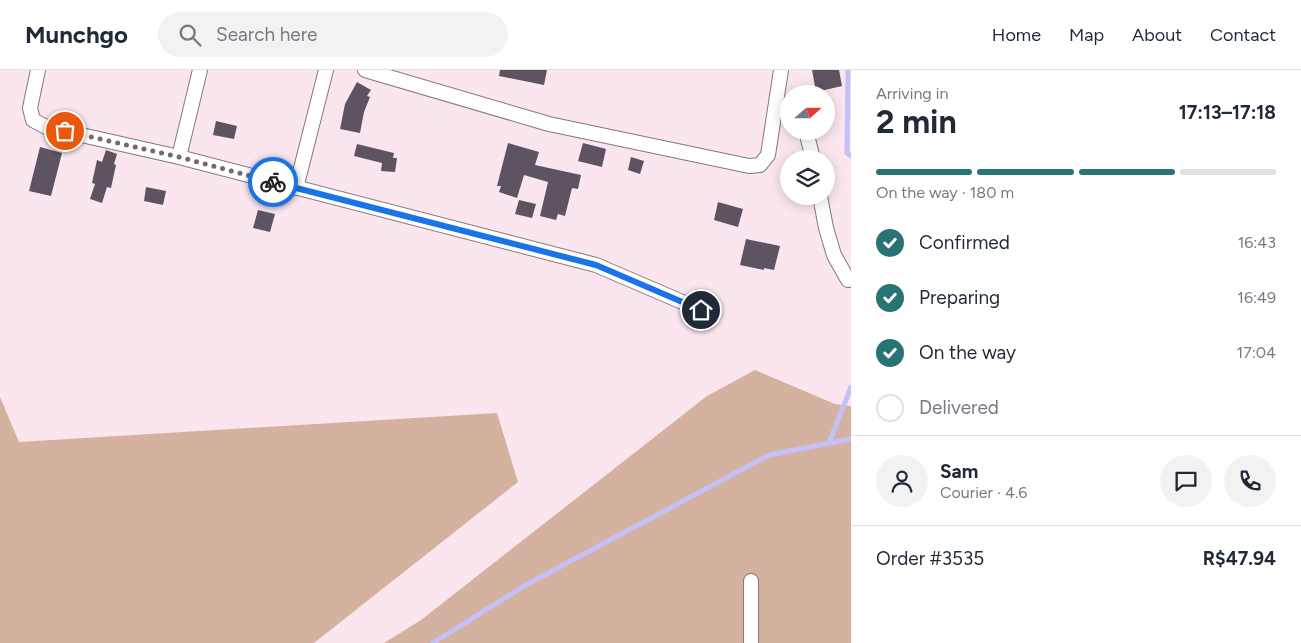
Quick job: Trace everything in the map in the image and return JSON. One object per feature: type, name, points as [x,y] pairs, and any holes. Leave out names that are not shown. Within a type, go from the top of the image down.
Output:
[{"type":"street","points":[[38,70],[30,108],[33,120],[46,127],[179,157],[596,265],[701,310]]},
{"type":"street","points":[[179,157],[200,70]]},
{"type":"street","points":[[296,188],[326,70]]},
{"type":"street","points":[[366,70],[549,124],[749,166],[760,165],[768,155],[781,72]]},
{"type":"street","points":[[781,72],[786,85]]},
{"type":"street","points":[[822,205],[834,255],[848,280]]},
{"type":"street","points":[[751,581],[751,643]]},
{"type":"shaded area","points":[[755,370],[835,404],[851,406],[851,643],[384,643],[421,620],[707,396]]},
{"type":"shaded area","points":[[0,397],[19,442],[497,413],[518,482],[314,643],[0,643]]},
{"type":"building","points":[[500,70],[547,70],[544,85],[499,76]]},
{"type":"building","points":[[812,70],[839,70],[842,86],[835,88],[835,85],[815,85]]},
{"type":"building","points":[[357,82],[371,90],[367,96],[370,97],[364,112],[360,133],[340,129],[345,104]]},
{"type":"building","points":[[216,121],[237,126],[234,139],[213,135]]},
{"type":"building","points":[[508,143],[539,152],[535,165],[581,175],[578,189],[572,188],[565,216],[558,214],[556,220],[540,216],[548,182],[524,175],[517,198],[499,192],[501,186],[497,186]]},
{"type":"building","points":[[583,143],[606,149],[602,167],[578,161]]},
{"type":"building","points":[[357,144],[394,153],[393,158],[397,158],[395,172],[381,171],[382,163],[354,156]]},
{"type":"building","points":[[40,147],[62,153],[51,196],[29,191]]},
{"type":"building","points":[[106,150],[117,154],[111,188],[107,187],[102,203],[90,199],[95,184],[92,183],[97,160],[102,162]]},
{"type":"building","points":[[631,157],[644,161],[640,174],[628,170]]},
{"type":"building","points":[[146,187],[166,191],[163,205],[144,201]]},
{"type":"building","points":[[519,200],[536,204],[532,218],[515,214]]},
{"type":"building","points":[[718,202],[743,209],[738,227],[714,220]]},
{"type":"building","points":[[258,210],[275,214],[270,232],[253,228]]},
{"type":"building","points":[[746,239],[780,246],[774,270],[740,265]]},
{"type":"waterway","points":[[848,70],[847,153],[851,156]]},
{"type":"waterway","points":[[829,443],[851,387]]},
{"type":"waterway","points":[[433,643],[524,586],[769,455],[851,439]]},
{"type":"way so far","points":[[65,131],[179,157],[273,182]]},
{"type":"route","points":[[273,182],[596,265],[701,310]]}]
